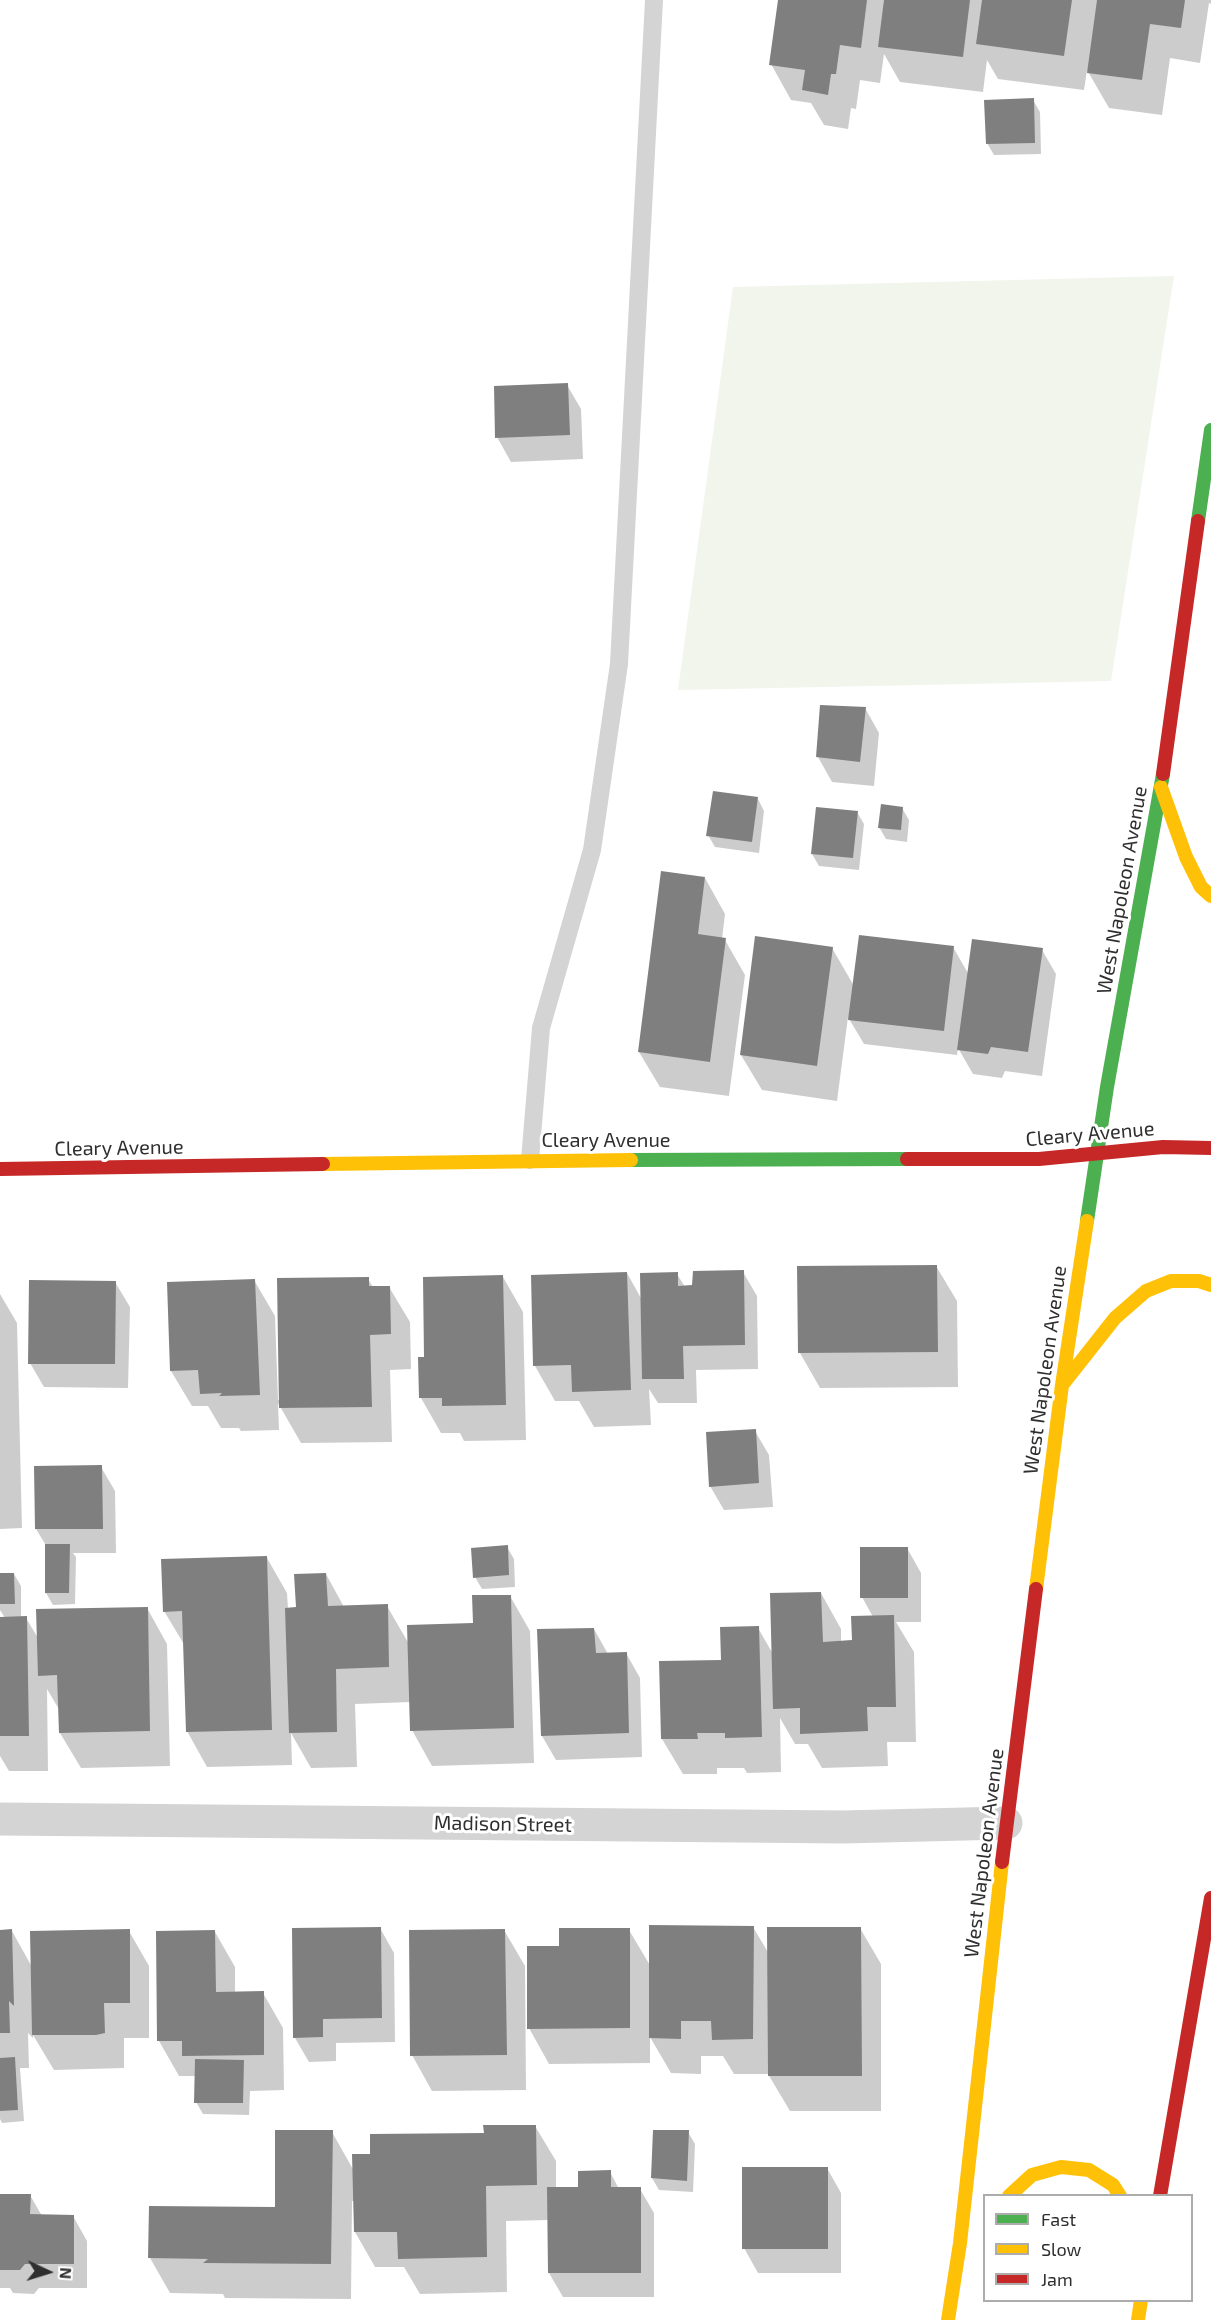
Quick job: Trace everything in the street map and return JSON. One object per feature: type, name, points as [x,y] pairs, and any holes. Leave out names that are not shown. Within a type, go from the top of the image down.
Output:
[{"type":"main road","name":"West Napoleon Avenue","points":[[948,2320],[960,2243],[1006,1823],[1062,1386],[1096,1152],[1161,785],[1211,430]]},
{"type":"main road","points":[[1161,785],[1185,858],[1201,887],[1211,896]]},
{"type":"main road","name":"Cleary Avenue","points":[[0,1169],[530,1160],[1039,1160],[1096,1152],[1211,1148]]},
{"type":"main road","points":[[1062,1386],[1115,1318],[1146,1291],[1171,1281],[1199,1281],[1211,1286]]},
{"type":"main road","points":[[1160,2194],[1211,1898]]},
{"type":"main road","points":[[1011,2194],[1032,2175],[1061,2166],[1089,2170],[1113,2185],[1119,2194]]},
{"type":"main road","points":[[960,2243],[976,2227]]},
{"type":"main road","points":[[1138,2320],[1141,2302]]},
{"type":"street","name":"Madison Street","points":[[0,1819],[843,1827],[1006,1823]]},
{"type":"lane","points":[[530,1160],[541,1028],[592,849],[619,664],[654,0]]},
{"type":"shaded area","points":[[1174,276],[1111,681],[678,690],[733,287]]},
{"type":"building","points":[[778,0],[867,0],[861,48],[840,45],[836,74],[831,74],[828,95],[802,90],[805,70],[769,65]]},
{"type":"building","points":[[884,0],[970,0],[963,57],[878,47]]},
{"type":"building","points":[[982,0],[1072,0],[1064,56],[976,44]]},
{"type":"building","points":[[1097,0],[1185,0],[1181,28],[1150,24],[1142,80],[1087,73]]},
{"type":"building","points":[[1034,98],[1035,143],[986,144],[984,100]]},
{"type":"building","points":[[568,383],[570,435],[495,438],[494,386]]},
{"type":"building","points":[[820,705],[866,707],[860,762],[816,757]]},
{"type":"building","points":[[713,791],[758,797],[752,842],[706,836]]},
{"type":"building","points":[[881,804],[903,807],[901,830],[878,828]]},
{"type":"building","points":[[816,807],[858,811],[853,858],[811,854]]},
{"type":"building","points":[[661,871],[705,877],[698,934],[726,938],[710,1062],[638,1052]]},
{"type":"building","points":[[859,935],[954,946],[944,1031],[848,1020]]},
{"type":"building","points":[[755,936],[833,947],[817,1066],[740,1055]]},
{"type":"building","points":[[972,939],[1043,948],[1028,1052],[991,1047],[988,1054],[957,1050]]},
{"type":"building","points":[[937,1265],[938,1352],[798,1353],[797,1266]]},
{"type":"building","points":[[744,1270],[745,1345],[683,1346],[684,1379],[642,1379],[640,1273],[678,1272],[678,1286],[692,1285],[693,1271]]},
{"type":"building","points":[[627,1272],[631,1390],[572,1392],[571,1365],[533,1366],[531,1275]]},
{"type":"building","points":[[503,1275],[506,1405],[442,1406],[442,1398],[419,1398],[418,1357],[424,1357],[423,1277]]},
{"type":"building","points":[[369,1277],[369,1286],[390,1286],[391,1334],[370,1335],[372,1407],[279,1408],[277,1278]]},
{"type":"building","points":[[255,1279],[260,1395],[200,1394],[198,1370],[170,1371],[167,1282]]},
{"type":"building","points":[[29,1280],[116,1281],[115,1364],[28,1364]]},
{"type":"building","points":[[756,1429],[759,1483],[709,1487],[706,1432]]},
{"type":"building","points":[[102,1465],[103,1529],[35,1529],[34,1466]]},
{"type":"building","points":[[45,1544],[70,1544],[69,1593],[45,1593]]},
{"type":"building","points":[[508,1545],[509,1575],[473,1578],[471,1548]]},
{"type":"building","points":[[860,1547],[908,1547],[908,1598],[860,1598]]},
{"type":"building","points":[[267,1556],[272,1730],[186,1732],[182,1611],[163,1612],[161,1559]]},
{"type":"building","points":[[0,1573],[14,1573],[15,1604],[0,1604]]},
{"type":"building","points":[[326,1573],[328,1606],[388,1604],[389,1667],[336,1669],[337,1732],[289,1733],[285,1608],[296,1607],[294,1574]]},
{"type":"building","points":[[821,1592],[823,1642],[852,1640],[851,1616],[894,1615],[896,1707],[867,1707],[868,1731],[800,1734],[800,1708],[773,1709],[770,1593]]},
{"type":"building","points":[[472,1595],[511,1595],[514,1728],[410,1731],[407,1625],[473,1623]]},
{"type":"building","points":[[148,1607],[150,1731],[59,1733],[57,1675],[38,1676],[36,1609]]},
{"type":"building","points":[[27,1616],[29,1736],[0,1736],[0,1617]]},
{"type":"building","points":[[759,1626],[762,1737],[725,1738],[725,1733],[697,1733],[698,1739],[661,1739],[659,1661],[721,1660],[720,1627]]},
{"type":"building","points":[[594,1628],[596,1653],[627,1652],[629,1733],[541,1736],[537,1629]]},
{"type":"building","points":[[649,1925],[754,1926],[753,2039],[712,2040],[711,2021],[681,2021],[681,2039],[649,2038]]},
{"type":"building","points":[[381,1927],[382,2018],[323,2019],[323,2037],[293,2038],[292,1928]]},
{"type":"building","points":[[767,1927],[861,1927],[862,2076],[768,2076]]},
{"type":"building","points":[[559,1928],[630,1928],[630,2028],[527,2029],[527,1946],[559,1946]]},
{"type":"building","points":[[12,1929],[14,2006],[9,2001],[10,2033],[0,2033],[0,1930]]},
{"type":"building","points":[[130,1929],[130,2003],[104,2003],[105,2033],[32,2035],[30,1931]]},
{"type":"building","points":[[505,1929],[507,2055],[410,2056],[409,1930]]},
{"type":"building","points":[[215,1930],[216,1992],[264,1991],[264,2055],[182,2056],[182,2041],[157,2041],[156,1931]]},
{"type":"building","points":[[15,2057],[18,2110],[0,2111],[0,2058]]},
{"type":"building","points":[[195,2059],[244,2060],[243,2103],[194,2103]]},
{"type":"building","points":[[483,2125],[536,2125],[537,2185],[486,2186],[487,2257],[398,2259],[397,2232],[354,2232],[352,2154],[370,2154],[370,2134],[484,2133]]},
{"type":"building","points":[[275,2130],[333,2130],[331,2264],[203,2263],[208,2259],[148,2258],[149,2206],[275,2207]]},
{"type":"building","points":[[653,2130],[689,2130],[687,2181],[651,2178]]},
{"type":"building","points":[[742,2167],[828,2167],[828,2249],[742,2249]]},
{"type":"building","points":[[611,2170],[611,2187],[641,2187],[641,2273],[548,2273],[547,2187],[578,2187],[578,2171]]},
{"type":"building","points":[[0,2194],[31,2194],[30,2214],[74,2215],[74,2264],[25,2264],[20,2270],[0,2270]]},
{"type":"traffic: fast","points":[[1198,521],[1211,430]]},
{"type":"traffic: fast","points":[[1087,1221],[1107,1087],[1163,774]]},
{"type":"traffic: fast","points":[[631,1160],[907,1159]]},
{"type":"traffic: slow","points":[[1161,787],[1186,857],[1201,887],[1211,896]]},
{"type":"traffic: slow","points":[[323,1164],[631,1160]]},
{"type":"traffic: slow","points":[[1036,1589],[1062,1385],[1087,1221]]},
{"type":"traffic: slow","points":[[1063,1384],[1115,1318],[1146,1291],[1171,1281],[1199,1281],[1211,1285]]},
{"type":"traffic: slow","points":[[948,2320],[960,2243],[1002,1862]]},
{"type":"traffic: slow","points":[[1011,2194],[1032,2175],[1061,2167],[1089,2170],[1113,2185],[1119,2194]]},
{"type":"traffic: slow","points":[[1138,2320],[1141,2302]]},
{"type":"traffic: jam","points":[[1163,774],[1198,521]]},
{"type":"traffic: jam","points":[[907,1159],[1039,1159],[1163,1147],[1211,1148]]},
{"type":"traffic: jam","points":[[0,1169],[323,1164]]},
{"type":"traffic: jam","points":[[1002,1862],[1036,1589]]},
{"type":"traffic: jam","points":[[1160,2194],[1211,1898]]}]
